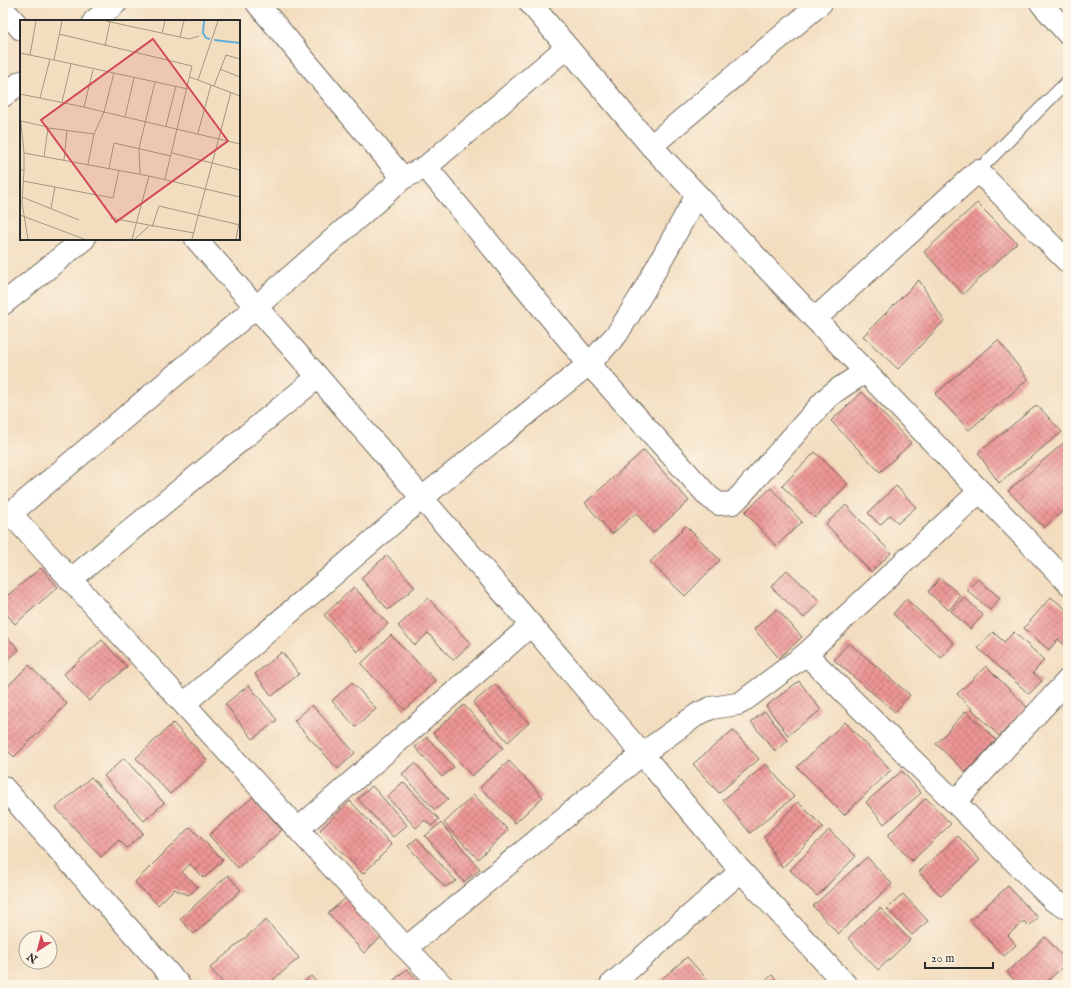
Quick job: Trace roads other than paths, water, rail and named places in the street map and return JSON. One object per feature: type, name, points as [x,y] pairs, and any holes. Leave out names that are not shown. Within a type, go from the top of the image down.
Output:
[{"type":"street","points":[[95,20],[116,3]]},
{"type":"street","points":[[257,3],[403,178]]},
{"type":"street","points":[[530,3],[651,146],[1068,583]]},
{"type":"street","points":[[651,146],[821,3]]},
{"type":"street","points":[[1041,3],[1068,34]]},
{"type":"street","points":[[3,9],[20,28]]},
{"type":"street","points":[[442,985],[406,948],[70,580],[7,517],[256,307],[403,178],[426,167],[567,47]]},
{"type":"street","points":[[3,96],[20,83]]},
{"type":"street","points":[[426,167],[589,364],[709,497],[720,504],[733,504],[833,392],[866,372]]},
{"type":"street","points":[[815,319],[978,171],[1068,262]]},
{"type":"street","points":[[184,704],[422,498],[589,364],[617,334],[642,294],[697,195]]},
{"type":"street","points":[[3,304],[83,240]]},
{"type":"street","points":[[197,240],[318,377],[741,871],[846,985]]},
{"type":"street","points":[[70,580],[318,377]]},
{"type":"street","points":[[406,948],[642,754],[698,714],[710,708],[738,704],[742,702],[806,654],[980,491]]},
{"type":"street","points":[[298,829],[531,625]]},
{"type":"street","points":[[806,654],[1054,901],[1065,906],[1066,914]]},
{"type":"street","points":[[955,802],[1068,680]]},
{"type":"street","points":[[3,786],[179,985]]},
{"type":"street","points":[[611,985],[741,871]]},
{"type":"lane","points":[[978,171],[1068,81]]}]
